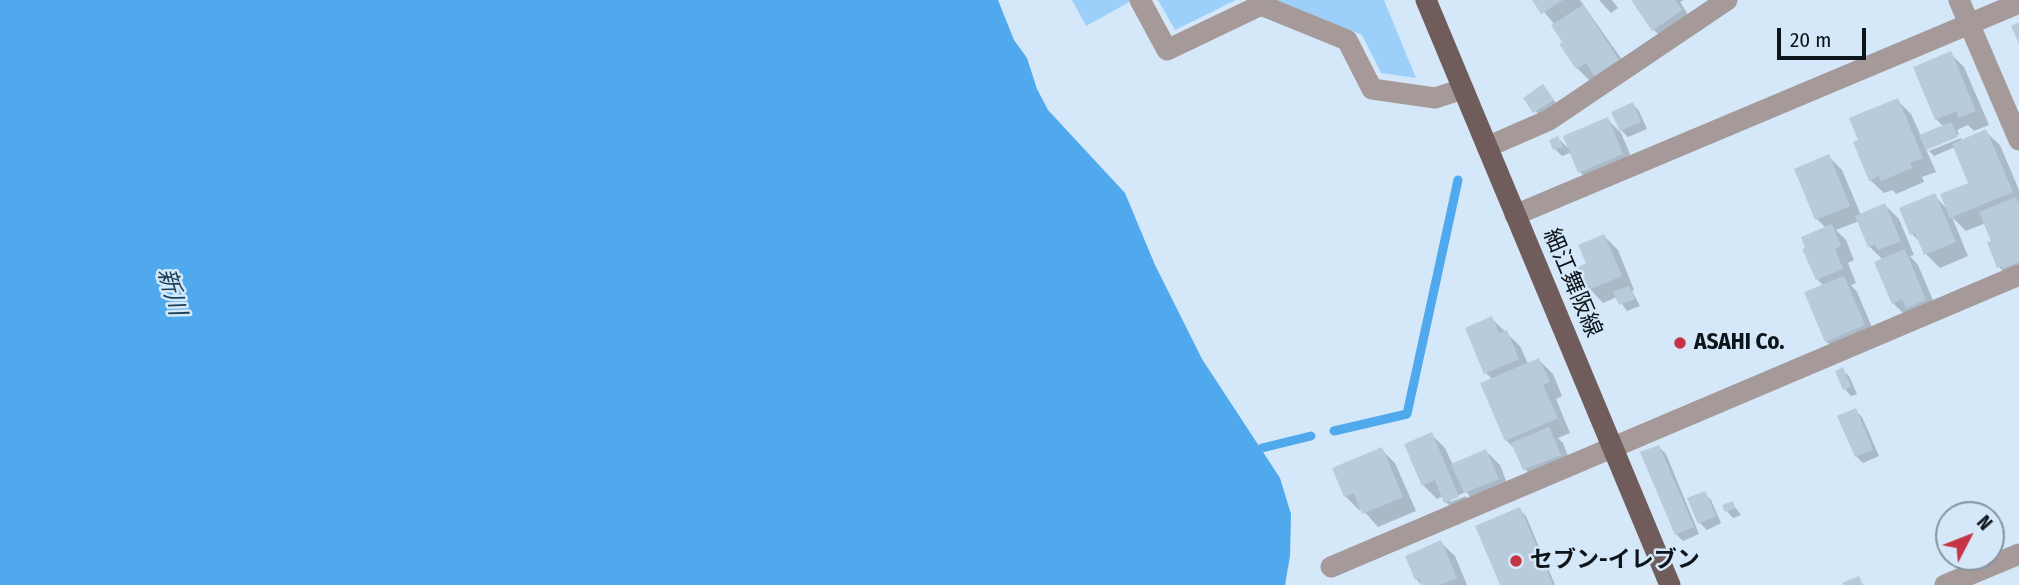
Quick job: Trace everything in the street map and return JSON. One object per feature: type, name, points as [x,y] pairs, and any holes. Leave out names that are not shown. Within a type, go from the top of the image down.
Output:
[{"type":"main road","name":"細江舞阪線","points":[[1426,0],[1670,585]]},
{"type":"street","points":[[1140,0],[1167,50],[1261,5],[1347,40],[1371,89],[1435,98],[1463,89]]},
{"type":"street","points":[[1487,147],[1549,121],[1727,0]]},
{"type":"street","points":[[1959,0],[2019,140]]},
{"type":"street","points":[[1515,215],[2019,3]]},
{"type":"street","points":[[1331,567],[2019,275]]},
{"type":"street","points":[[1945,585],[2019,554]]},
{"type":"shaded area","points":[[1072,0],[1133,0],[1086,26]]},
{"type":"shaded area","points":[[1158,0],[1236,0],[1175,30]]},
{"type":"shaded area","points":[[1276,0],[1384,0],[1416,78],[1381,73],[1362,35]]},
{"type":"water","name":"新川","points":[[0,0],[998,0],[1014,40],[1027,58],[1037,89],[1048,110],[1125,193],[1155,265],[1202,359],[1280,478],[1291,514],[1290,556],[1285,585],[0,585]]},
{"type":"building","points":[[1532,0],[1563,0],[1541,14]]},
{"type":"building","points":[[1631,0],[1675,0],[1682,10],[1652,31]]},
{"type":"building","points":[[1583,5],[1619,60],[1594,76],[1586,63],[1576,69],[1559,44],[1562,42],[1551,25]]},
{"type":"building","points":[[2019,22],[2019,44],[2011,26]]},
{"type":"building","points":[[1951,51],[1976,111],[1959,118],[1956,111],[1935,120],[1913,67]]},
{"type":"building","points":[[1543,84],[1554,100],[1533,113],[1523,98]]},
{"type":"building","points":[[1898,98],[1923,158],[1910,163],[1912,168],[1881,181],[1879,176],[1869,181],[1853,142],[1858,140],[1849,118]]},
{"type":"building","points":[[1633,102],[1641,122],[1620,131],[1611,112]]},
{"type":"building","points":[[1608,117],[1623,154],[1578,173],[1563,136]]},
{"type":"building","points":[[1951,122],[1958,137],[1926,150],[1919,135]]},
{"type":"building","points":[[1986,129],[2013,192],[1950,218],[1940,194],[1968,183],[1952,144]]},
{"type":"building","points":[[1558,136],[1563,147],[1553,150],[1549,140]]},
{"type":"building","points":[[1829,154],[1850,206],[1815,220],[1794,169]]},
{"type":"building","points":[[1935,193],[1956,242],[1924,255],[1915,233],[1910,235],[1899,208]]},
{"type":"building","points":[[2016,197],[2019,204],[2019,262],[2002,269],[2002,266],[1997,268],[1987,242],[1991,241],[1979,212]]},
{"type":"building","points":[[1885,203],[1901,241],[1878,250],[1875,244],[1868,247],[1855,216]]},
{"type":"building","points":[[1832,224],[1841,246],[1835,249],[1843,269],[1816,280],[1802,249],[1805,248],[1801,237]]},
{"type":"building","points":[[1604,234],[1622,276],[1588,290],[1578,267],[1586,263],[1578,245]]},
{"type":"building","points":[[1905,249],[1926,300],[1906,308],[1902,299],[1892,304],[1874,262]]},
{"type":"building","points":[[1844,276],[1865,325],[1825,342],[1804,292]]},
{"type":"building","points":[[1629,286],[1635,299],[1619,305],[1613,292]]},
{"type":"building","points":[[1492,316],[1499,333],[1507,330],[1519,359],[1484,374],[1465,328]]},
{"type":"building","points":[[1539,358],[1550,382],[1543,385],[1558,418],[1505,441],[1480,383]]},
{"type":"building","points":[[1843,367],[1851,387],[1843,390],[1835,371]]},
{"type":"building","points":[[1856,408],[1873,450],[1855,457],[1837,416]]},
{"type":"building","points":[[1549,427],[1561,455],[1523,470],[1511,443]]},
{"type":"building","points":[[1432,432],[1459,497],[1444,503],[1435,480],[1422,486],[1404,444]]},
{"type":"building","points":[[1659,445],[1694,527],[1675,535],[1640,452]]},
{"type":"building","points":[[1382,447],[1403,497],[1362,514],[1354,493],[1344,497],[1332,468]]},
{"type":"building","points":[[1486,449],[1499,479],[1464,493],[1451,464]]},
{"type":"building","points":[[1705,491],[1716,516],[1698,524],[1687,498]]},
{"type":"building","points":[[1733,501],[1735,508],[1725,512],[1722,505]]},
{"type":"building","points":[[1520,507],[1553,585],[1500,585],[1475,526]]},
{"type":"building","points":[[1441,540],[1457,578],[1440,585],[1422,585],[1419,578],[1415,580],[1405,556]]},
{"type":"building","points":[[1859,576],[1863,585],[1842,583]]},
{"type":"waterway","points":[[1334,431],[1407,414],[1458,180]]},
{"type":"waterway","points":[[1262,448],[1311,436]]},
{"type":"place","name":"ASAHI Co.","points":[[1680,343]]},
{"type":"place","name":"セブン-イレブン","points":[[1516,561]]}]
